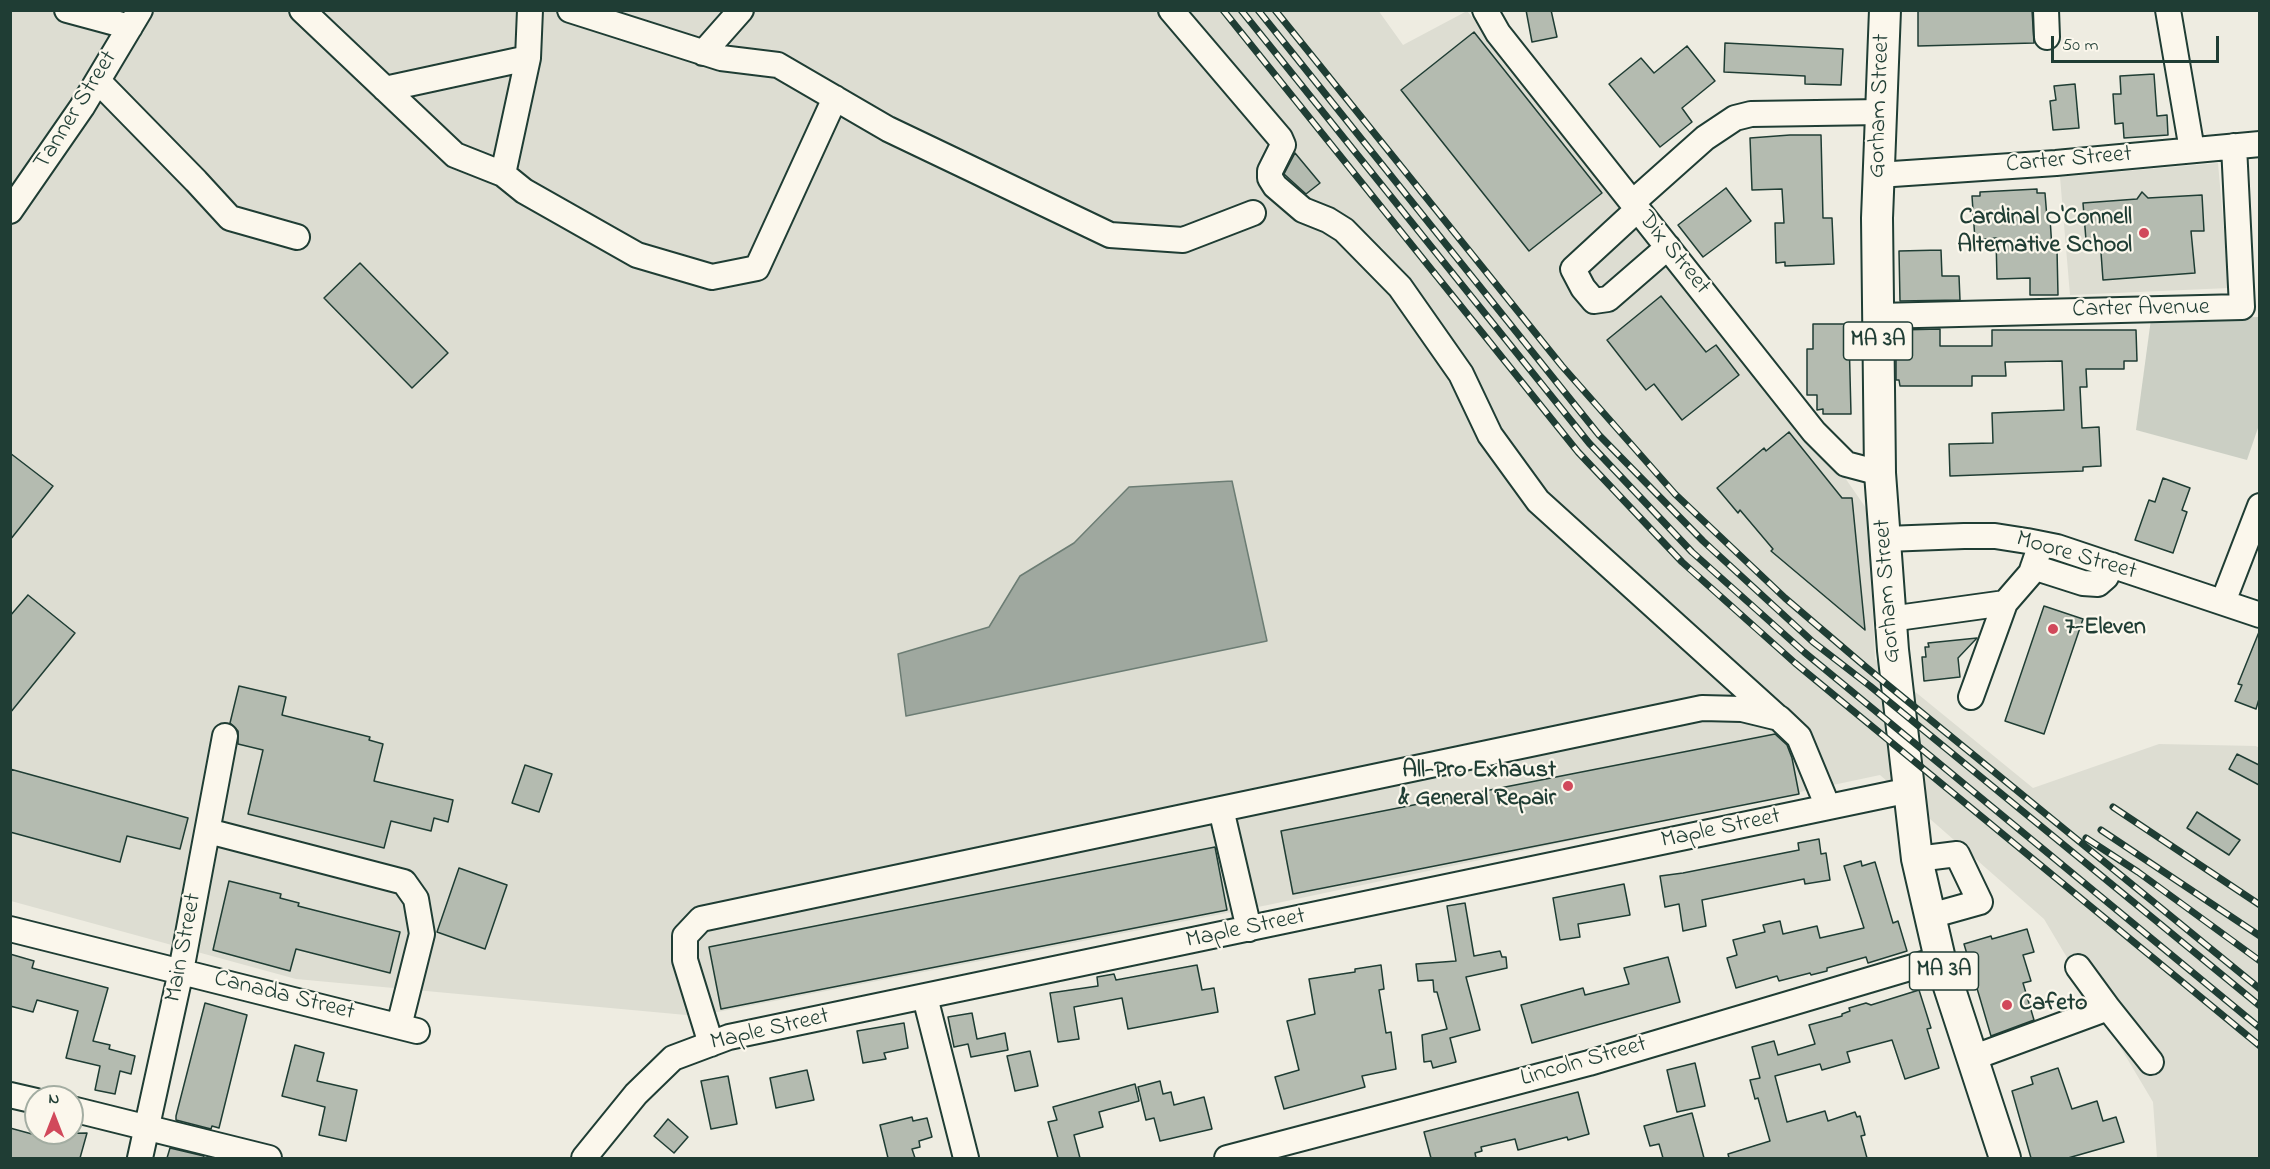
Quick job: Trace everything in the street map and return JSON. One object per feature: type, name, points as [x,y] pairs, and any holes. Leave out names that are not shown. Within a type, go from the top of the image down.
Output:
[{"type":"main road","name":"Gorham Street","points":[[1885,10],[1878,175],[1878,316],[1880,473],[1890,619],[1917,860],[1940,959],[2005,1158]]},
{"type":"street","points":[[67,10],[135,19]]},
{"type":"street","points":[[302,10],[455,155],[503,174],[524,191],[637,255],[712,277],[757,268],[835,98]]},
{"type":"street","points":[[503,174],[528,58],[530,10]]},
{"type":"street","points":[[703,53],[741,10]]},
{"type":"street","points":[[1171,10],[1280,138],[1282,145],[1270,171],[1270,178],[1275,186],[1304,210],[1344,230],[1400,287],[1461,374],[1490,435],[1538,501],[1799,737],[1828,807]]},
{"type":"street","name":"Dix Street","points":[[1485,10],[1498,33],[1814,432],[1846,464],[1880,473]]},
{"type":"street","points":[[2046,10],[2047,37]]},
{"type":"street","points":[[2168,10],[2192,150]]},
{"type":"street","points":[[582,12],[721,58],[778,65],[888,129],[1110,236],[1183,240],[1253,213]]},
{"type":"street","name":"Tanner Street","points":[[10,211],[98,81],[135,19]]},
{"type":"street","points":[[385,89],[528,58]]},
{"type":"street","points":[[98,81],[230,218],[297,237]]},
{"type":"street","points":[[1668,247],[1608,299],[1594,301],[1583,288],[1573,269],[1705,138],[1735,118],[1750,114],[1881,111]]},
{"type":"street","name":"Carter Street","points":[[1878,175],[2055,163],[2259,144]]},
{"type":"street","name":"Carter Avenue","points":[[1878,316],[2242,307],[2234,146]]},
{"type":"street","points":[[2223,602],[2259,506]]},
{"type":"street","name":"Moore Street","points":[[1886,539],[1995,536],[2041,544],[2259,615]]},
{"type":"street","points":[[1971,697],[2005,603],[2031,573],[2041,544]]},
{"type":"street","points":[[2033,567],[2083,583],[2098,584],[2106,577],[2112,566]]},
{"type":"street","points":[[1890,619],[2005,603]]},
{"type":"street","points":[[711,1044],[685,960],[686,936],[701,919],[1702,708],[1742,709],[1779,718]]},
{"type":"street","name":"Main Street","points":[[140,1158],[181,971],[225,736]]},
{"type":"street","name":"Maple Street","points":[[584,1158],[636,1094],[673,1058],[729,1037],[1910,790]]},
{"type":"street","points":[[1221,809],[1249,929]]},
{"type":"street","name":"Canada Street","points":[[10,928],[408,1028],[422,934],[416,899],[404,882],[208,831]]},
{"type":"street","points":[[1917,860],[1957,854],[1980,902],[1930,916]]},
{"type":"street","name":"Lincoln Street","points":[[1227,1158],[1590,1063],[1940,959]]},
{"type":"street","points":[[2078,967],[2151,1062]]},
{"type":"street","points":[[925,997],[966,1158]]},
{"type":"street","points":[[1972,1058],[2108,1008]]},
{"type":"street","points":[[84,1112],[270,1158]]},
{"type":"shaded area","points":[[1378,10],[1403,45],[1467,11],[1816,436],[1868,511],[1875,659],[2033,788],[2159,744],[2256,746],[2259,748],[2259,1158],[2157,1158],[2153,1102],[2044,919],[1880,775],[1268,905],[697,1016],[296,979],[11,901],[10,11]]},
{"type":"shaded area","name":"Cardinal O'Connell Alternative School","points":[[2218,163],[2229,288],[2070,295],[2060,177]]},
{"type":"shaded area","points":[[2259,317],[2259,425],[2247,460],[2136,430],[2151,319]]},
{"type":"shaded area","points":[[1232,481],[1267,641],[906,716],[898,654],[989,627],[1020,576],[1074,543],[1129,487]]},
{"type":"building","points":[[1526,10],[1551,10],[1557,37],[1532,42]]},
{"type":"building","points":[[1918,10],[2032,10],[2034,43],[1918,46]]},
{"type":"building","points":[[1474,32],[1602,193],[1529,251],[1401,90]]},
{"type":"building","points":[[1725,43],[1843,49],[1841,85],[1805,84],[1805,76],[1724,72]]},
{"type":"building","points":[[1687,46],[1715,81],[1682,108],[1692,122],[1660,147],[1609,84],[1641,58],[1654,73]]},
{"type":"building","points":[[2154,74],[2157,116],[2167,115],[2168,135],[2124,138],[2123,123],[2115,124],[2113,94],[2121,94],[2120,76]]},
{"type":"building","points":[[2075,84],[2079,128],[2053,130],[2050,101],[2056,100],[2054,86]]},
{"type":"building","points":[[1821,135],[1823,218],[1832,218],[1834,264],[1785,266],[1785,262],[1776,263],[1775,223],[1784,223],[1782,189],[1752,190],[1750,138]]},
{"type":"building","points":[[1295,153],[1320,183],[1306,194],[1284,174]]},
{"type":"building","points":[[1726,188],[1751,221],[1703,257],[1678,225]]},
{"type":"building","points":[[2037,189],[2037,193],[2045,193],[2047,218],[2050,218],[2052,249],[2057,249],[2058,295],[2030,295],[2030,278],[1997,279],[1996,238],[1975,240],[1972,196],[1980,196],[1980,192]]},
{"type":"building","points":[[2142,192],[2148,198],[2202,195],[2204,231],[2191,231],[2195,273],[2103,280],[2100,239],[2086,240],[2083,203],[2137,199]]},
{"type":"building","points":[[1941,250],[1942,276],[1959,276],[1960,300],[1900,301],[1899,251]]},
{"type":"building","points":[[360,263],[448,353],[412,388],[324,298]]},
{"type":"building","points":[[1661,296],[1706,352],[1716,345],[1739,375],[1682,420],[1654,384],[1646,390],[1607,340]]},
{"type":"building","points":[[1813,324],[1846,324],[1846,336],[1849,336],[1851,414],[1823,414],[1823,409],[1817,410],[1817,395],[1807,395],[1807,349],[1813,349]]},
{"type":"building","points":[[1940,329],[1940,346],[1992,346],[1992,330],[2136,330],[2137,361],[2124,361],[2124,369],[2086,369],[2087,387],[2080,387],[2082,428],[2099,427],[2101,466],[2083,467],[2083,471],[1950,476],[1949,444],[1993,443],[1992,413],[2064,410],[2062,361],[2005,362],[2006,376],[1972,376],[1972,386],[1900,386],[1899,380],[1896,380],[1896,352],[1900,352],[1899,330]]},
{"type":"building","points":[[1789,432],[1842,498],[1852,498],[1865,630],[1771,551],[1773,549],[1740,510],[1738,513],[1717,488],[1764,448],[1766,451]]},
{"type":"building","points":[[10,453],[53,486],[10,540]]},
{"type":"building","points":[[2163,478],[2190,488],[2182,510],[2187,512],[2173,553],[2135,540],[2149,500],[2155,502]]},
{"type":"building","points":[[28,595],[75,633],[10,713],[10,616]]},
{"type":"building","points":[[2044,606],[2083,619],[2044,734],[2005,721]]},
{"type":"building","points":[[2259,632],[2259,699],[2256,709],[2235,701],[2242,685],[2238,684]]},
{"type":"building","points":[[1977,638],[1958,658],[1960,677],[1924,681],[1922,657],[1926,657],[1925,647],[1929,647],[1928,643]]},
{"type":"building","points":[[239,686],[286,697],[282,715],[370,737],[369,740],[383,744],[374,781],[453,800],[448,822],[434,818],[431,831],[391,821],[384,848],[248,814],[263,750],[238,744],[238,731],[230,723]]},
{"type":"building","points":[[1775,734],[1787,745],[1799,794],[1293,894],[1281,831]]},
{"type":"building","points":[[2237,754],[2259,765],[2259,785],[2229,769]]},
{"type":"building","points":[[525,765],[552,774],[539,812],[512,803]]},
{"type":"building","points":[[10,769],[188,818],[180,849],[127,836],[120,862],[10,832]]},
{"type":"building","points":[[2197,812],[2240,840],[2229,855],[2187,828]]},
{"type":"building","points":[[1819,839],[1821,854],[1826,853],[1830,880],[1805,884],[1804,879],[1702,900],[1706,926],[1683,931],[1679,904],[1665,907],[1660,876],[1799,850],[1798,843]]},
{"type":"building","points":[[1215,847],[1227,910],[721,1009],[709,947]]},
{"type":"building","points":[[1861,861],[1862,866],[1875,862],[1893,923],[1898,921],[1907,951],[1868,963],[1866,957],[1811,975],[1810,973],[1779,981],[1777,976],[1736,988],[1727,958],[1737,955],[1733,940],[1765,932],[1763,925],[1780,921],[1783,934],[1817,926],[1820,938],[1864,928],[1844,866]]},
{"type":"building","points":[[459,868],[507,885],[485,949],[437,932]]},
{"type":"building","points":[[229,881],[281,894],[280,898],[299,903],[298,906],[400,932],[390,973],[296,949],[290,971],[213,950]]},
{"type":"building","points":[[1624,884],[1630,915],[1578,924],[1580,937],[1560,940],[1553,898]]},
{"type":"building","points":[[1465,903],[1474,956],[1500,951],[1502,957],[1506,957],[1507,968],[1466,977],[1480,1030],[1450,1038],[1456,1062],[1433,1068],[1431,1061],[1424,1062],[1422,1035],[1447,1029],[1437,992],[1434,992],[1433,980],[1418,981],[1416,964],[1456,961],[1447,906]]},
{"type":"building","points":[[2027,929],[2034,952],[2023,955],[2031,981],[2023,983],[2034,1020],[1991,1036],[1964,944]]},
{"type":"building","points":[[10,954],[34,961],[32,968],[108,988],[93,1041],[110,1045],[109,1049],[135,1056],[131,1074],[120,1071],[115,1094],[95,1090],[100,1066],[66,1058],[78,1011],[37,1000],[33,1012],[10,1006]]},
{"type":"building","points":[[1668,957],[1680,1002],[1532,1043],[1521,1005],[1583,988],[1585,995],[1629,984],[1624,968]]},
{"type":"building","points":[[1197,965],[1202,990],[1214,988],[1218,1012],[1128,1029],[1122,998],[1074,1007],[1079,1039],[1058,1042],[1050,993],[1098,986],[1097,977],[1114,974],[1116,980]]},
{"type":"building","points":[[1381,965],[1384,989],[1379,990],[1386,1033],[1391,1032],[1396,1069],[1362,1076],[1365,1087],[1284,1109],[1275,1077],[1299,1070],[1287,1021],[1315,1014],[1309,979],[1355,972],[1355,969]]},
{"type":"building","points":[[1919,990],[1931,1028],[1927,1029],[1939,1068],[1905,1079],[1892,1040],[1847,1052],[1850,1062],[1822,1070],[1820,1064],[1775,1076],[1787,1122],[1825,1111],[1828,1121],[1855,1112],[1857,1117],[1860,1116],[1865,1135],[1861,1136],[1867,1158],[1729,1158],[1728,1154],[1770,1141],[1758,1098],[1755,1099],[1750,1080],[1760,1078],[1752,1047],[1774,1041],[1778,1055],[1815,1044],[1809,1025],[1842,1016],[1850,1011],[1849,1008],[1866,1003],[1871,1005]]},
{"type":"building","points":[[205,1003],[247,1015],[219,1128],[212,1126],[211,1129],[176,1120]]},
{"type":"building","points":[[972,1013],[977,1039],[1005,1033],[1008,1050],[971,1057],[968,1044],[954,1047],[948,1017]]},
{"type":"building","points":[[904,1023],[908,1048],[884,1053],[886,1059],[863,1063],[857,1031]]},
{"type":"building","points":[[295,1045],[324,1053],[317,1081],[357,1090],[346,1141],[319,1135],[325,1107],[282,1096]]},
{"type":"building","points":[[1030,1051],[1038,1086],[1015,1091],[1007,1056]]},
{"type":"building","points":[[1695,1063],[1705,1106],[1677,1112],[1667,1070]]},
{"type":"building","points":[[2058,1068],[2072,1109],[2097,1101],[2103,1121],[2116,1117],[2124,1142],[2068,1158],[2031,1158],[2012,1091],[2033,1084],[2031,1077]]},
{"type":"building","points":[[807,1070],[814,1100],[776,1108],[770,1078]]},
{"type":"building","points":[[728,1076],[737,1124],[711,1129],[701,1081]]},
{"type":"building","points":[[1160,1081],[1163,1094],[1171,1092],[1174,1105],[1204,1097],[1212,1129],[1160,1141],[1154,1118],[1146,1120],[1138,1087]]},
{"type":"building","points":[[1135,1084],[1139,1101],[1099,1112],[1103,1127],[1074,1135],[1080,1158],[1058,1158],[1048,1122],[1057,1120],[1053,1107]]},
{"type":"building","points":[[1578,1092],[1589,1134],[1568,1140],[1567,1137],[1518,1150],[1515,1139],[1481,1147],[1482,1151],[1475,1153],[1476,1158],[1431,1158],[1424,1132]]},
{"type":"building","points":[[1692,1113],[1704,1158],[1663,1158],[1659,1144],[1650,1146],[1644,1126]]},
{"type":"building","points":[[912,1117],[913,1121],[927,1118],[932,1137],[919,1141],[920,1147],[912,1149],[915,1158],[888,1158],[880,1125]]},
{"type":"building","points":[[668,1119],[688,1137],[674,1153],[654,1136]]},
{"type":"building","points":[[10,1128],[24,1132],[24,1145],[84,1145],[80,1158],[10,1158]]},
{"type":"building","points":[[170,1148],[204,1156],[203,1158],[167,1158]]},
{"type":"railway","points":[[1223,10],[1578,452],[1682,562],[1795,663],[2260,1046]]},
{"type":"railway","points":[[1241,10],[1589,443],[1692,552],[1804,652],[2260,1028]]},
{"type":"railway","points":[[1258,10],[1599,435],[1703,541],[1813,642],[1870,686],[2260,1006]]},
{"type":"railway","points":[[1275,10],[1562,366],[1675,494],[1785,598],[1867,668],[2260,989]]},
{"type":"railway","points":[[2113,807],[2260,905]]},
{"type":"railway","points":[[2101,830],[2260,936]]},
{"type":"railway","points":[[2086,838],[2138,872],[2260,961]]},
{"type":"place","name":"Cardinal O'Connell Alternative School","points":[[2144,233]]},
{"type":"place","name":"7-Eleven","points":[[2053,629]]},
{"type":"place","name":"All-Pro Exhaust & General Repair","points":[[1568,786]]},
{"type":"place","name":"Cafeto","points":[[2007,1005]]}]
